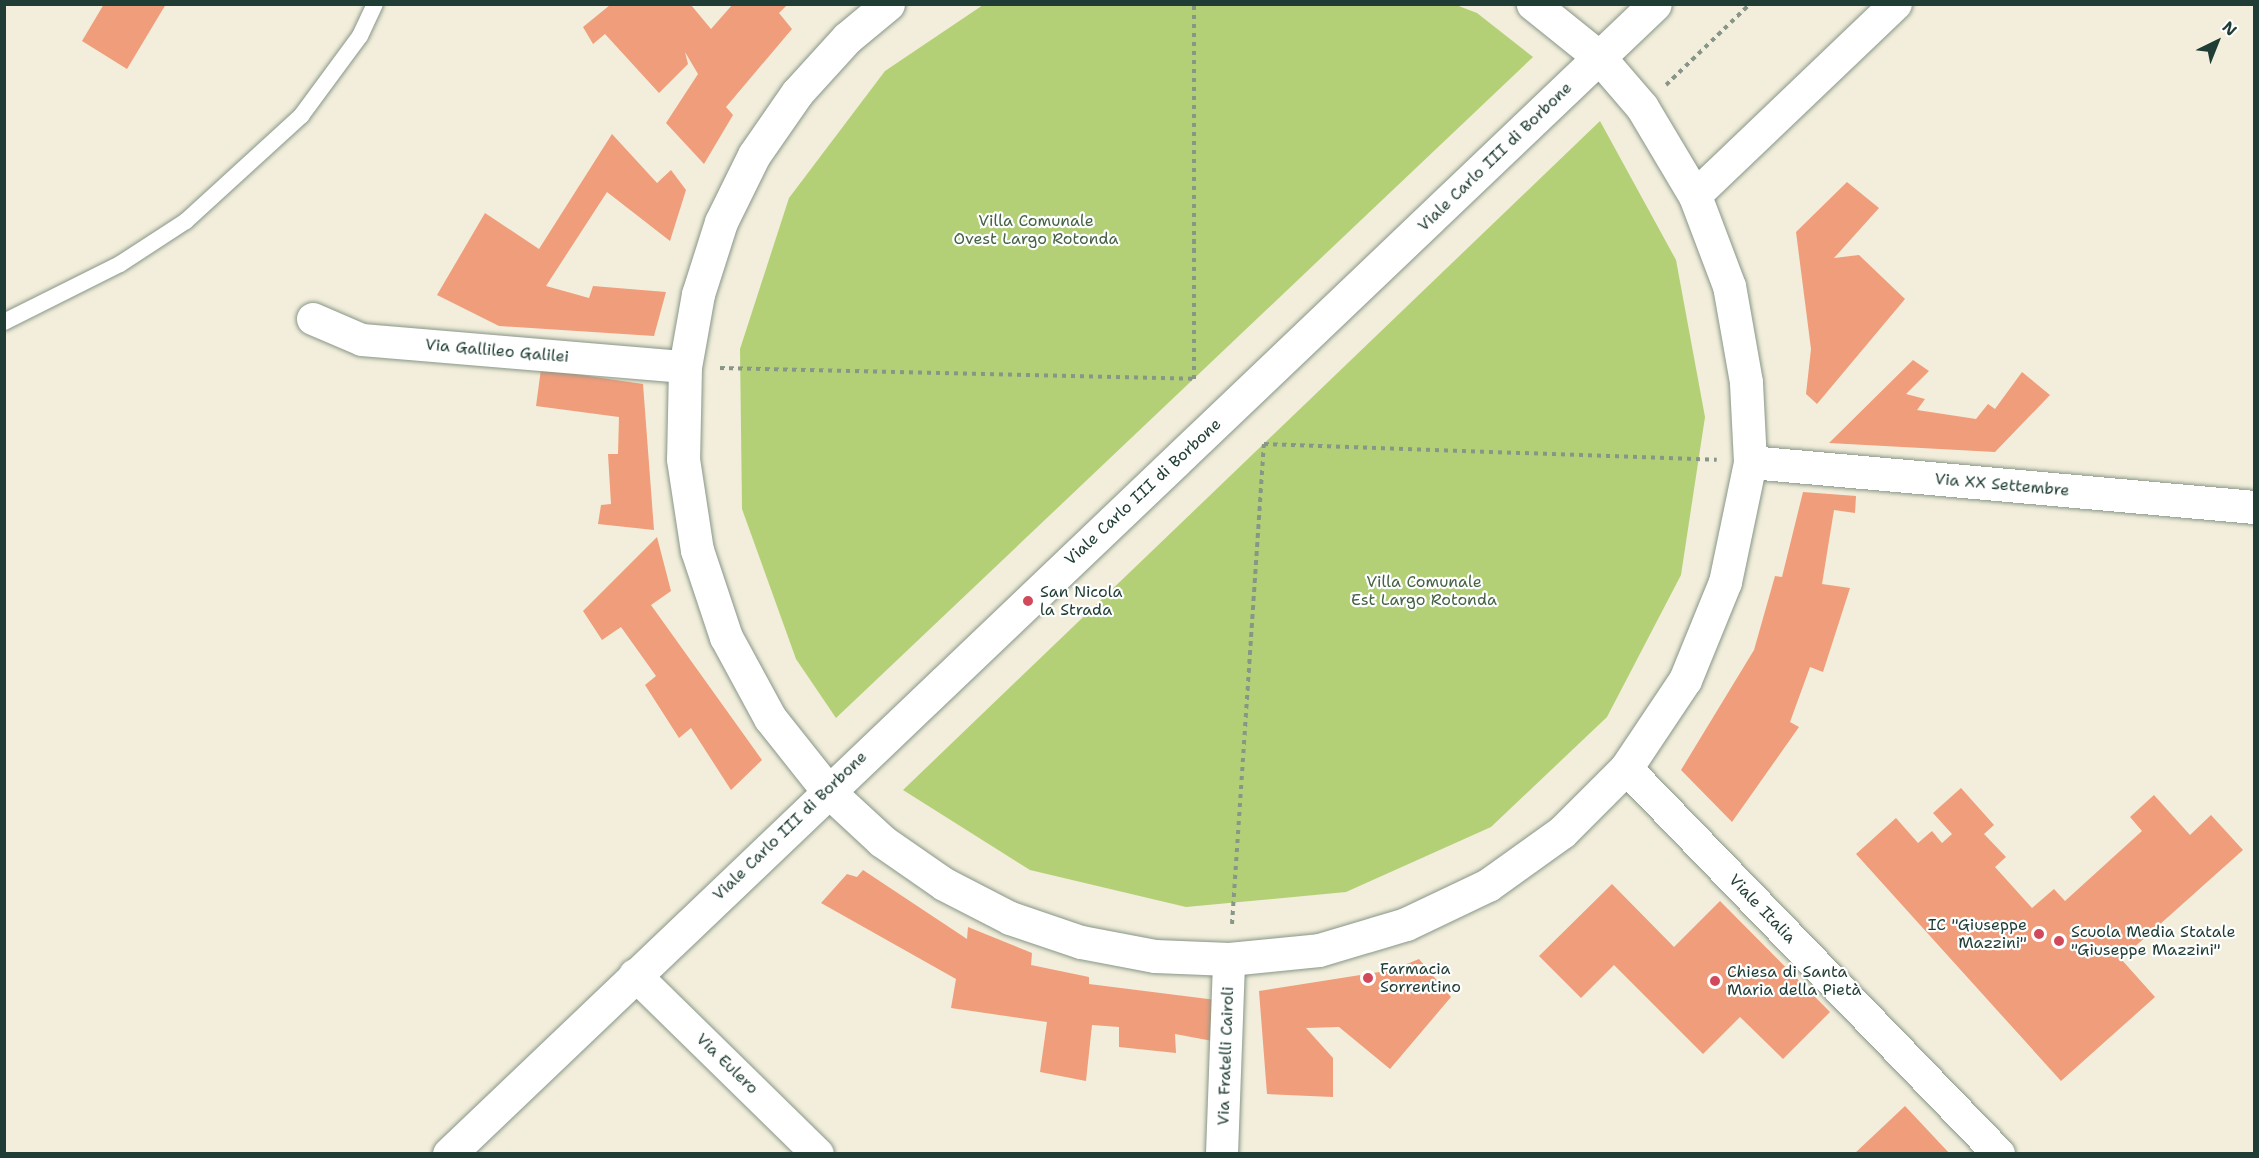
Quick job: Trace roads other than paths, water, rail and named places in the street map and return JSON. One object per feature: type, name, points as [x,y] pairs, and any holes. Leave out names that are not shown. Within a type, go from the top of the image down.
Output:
[{"type":"street","points":[[888,4],[847,38],[797,93],[754,155],[708,263],[685,367],[683,459],[697,550],[722,626],[770,718],[827,790],[882,841],[944,884],[1010,918],[1102,946],[1155,956],[1229,959],[1319,950],[1406,924],[1468,895],[1562,832],[1626,768],[1685,680],[1725,582],[1750,462],[1746,382],[1729,286],[1695,196],[1642,107],[1599,57],[1533,4]]},
{"type":"street","name":"Viale Carlo III di Borbone","points":[[449,1154],[827,790],[1655,4]]},
{"type":"street","points":[[1695,196],[1896,4]]},
{"type":"street","name":"Via Gallileo Galilei","points":[[313,319],[362,340],[685,367]]},
{"type":"street","name":"Via XX Settembre","points":[[1750,462],[2254,507]]},
{"type":"street","name":"Viale Italia","points":[[1626,768],[1999,1154]]},
{"type":"street","name":"Via Fratelli Cairoli","points":[[1222,1154],[1229,959]]},
{"type":"street","name":"Via Eulero","points":[[635,975],[819,1154]]},
{"type":"lane","points":[[4,322],[120,264],[186,221],[301,116],[360,36],[375,4]]},
{"type":"place","name":"San Nicola la Strada","points":[[1028,601]]},
{"type":"place","name":"IC \"Giuseppe Mazzini\"","points":[[2039,934]]},
{"type":"place","name":"Scuola Media Statale \"Giuseppe Mazzini\"","points":[[2059,941]]},
{"type":"place","name":"Farmacia Sorrentino","points":[[1368,978]]},
{"type":"place","name":"Chiesa di Santa Maria della Pietà","points":[[1715,981]]},
{"type":"park label","name":"Villa Comunale Ovest Largo Rotonda","points":[[1036,230]]},
{"type":"park label","name":"Villa Comunale Est Largo Rotonda","points":[[1424,591]]}]
